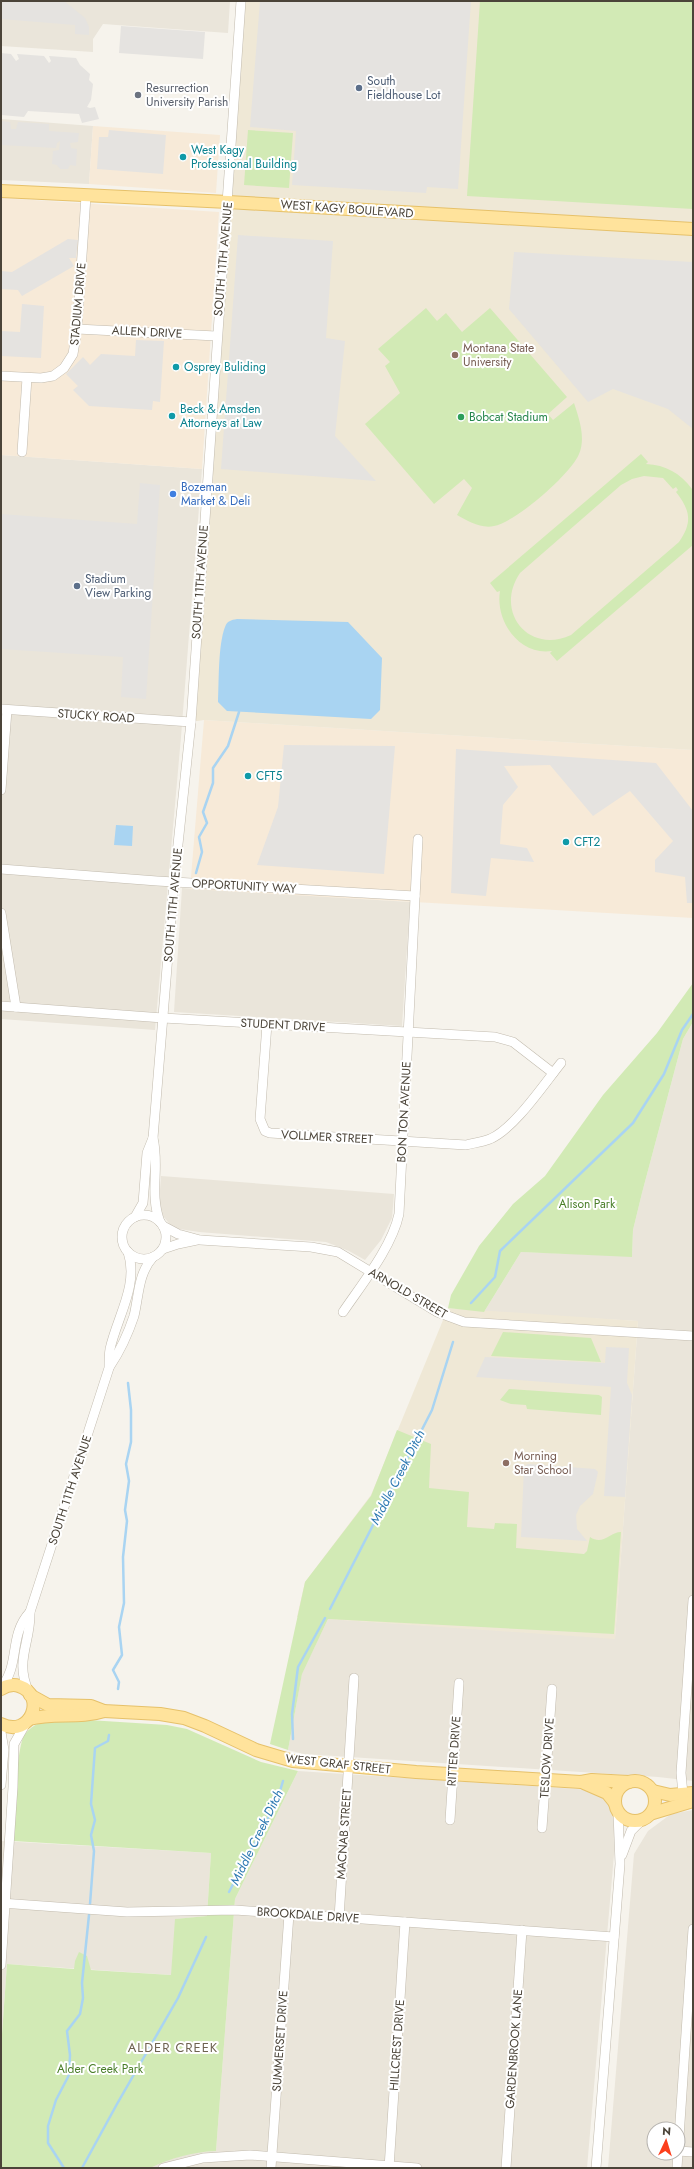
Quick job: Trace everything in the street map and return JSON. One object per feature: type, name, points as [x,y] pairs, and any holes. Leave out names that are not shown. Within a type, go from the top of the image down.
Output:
[{"type":"main road","name":"WEST KAGY BOULEVARD","points":[[1,191],[228,202],[693,229]]},
{"type":"main road","name":"WEST GRAF STREET","points":[[1,1688],[10,1685],[17,1686],[48,1705],[91,1706],[104,1711],[160,1714],[184,1718],[274,1756],[318,1764],[453,1775],[581,1782],[592,1780],[629,1782]]},
{"type":"main road","points":[[28,1721],[34,1704],[30,1694]]},
{"type":"main road","name":"WEST GRAF STREET","points":[[1,1724],[14,1727],[28,1721],[56,1714],[89,1716],[104,1711]]},
{"type":"main road","name":"WEST GRAF STREET","points":[[581,1782],[607,1793],[617,1808]]},
{"type":"main road","points":[[629,1782],[645,1783],[653,1791],[664,1795],[690,1796],[653,1812],[641,1821],[626,1819],[617,1808],[617,1792],[629,1782]]},
{"type":"main road","points":[[653,1791],[656,1802],[653,1812]]},
{"type":"street","name":"SOUTH 11TH AVENUE","points":[[135,1217],[143,1203],[147,1153],[153,1138],[174,882],[191,722],[216,336],[228,202],[241,1]]},
{"type":"street","name":"STADIUM DRIVE","points":[[1,376],[47,378],[53,376],[64,368],[73,354],[77,329],[86,196]]},
{"type":"street","name":"ALLEN DRIVE","points":[[77,329],[216,336]]},
{"type":"street","points":[[22,452],[27,378]]},
{"type":"street","points":[[1,790],[4,709]]},
{"type":"street","name":"STUCKY ROAD","points":[[4,709],[191,722]]},
{"type":"street","name":"BON TON AVENUE","points":[[344,1312],[370,1272],[396,1226],[403,1141],[418,839]]},
{"type":"street","name":"OPPORTUNITY WAY","points":[[1,869],[174,882],[415,896]]},
{"type":"street","points":[[1,913],[16,1007]]},
{"type":"street","name":"STUDENT DRIVE","points":[[1,1006],[163,1018],[505,1039],[523,1048],[553,1073]]},
{"type":"street","name":"VOLLMER STREET","points":[[267,1024],[260,1119],[265,1131],[270,1133],[403,1141]]},
{"type":"street","points":[[403,1141],[466,1145],[490,1139],[510,1125],[561,1063]]},
{"type":"street","name":"SOUTH 11TH AVENUE","points":[[153,1138],[157,1154],[154,1205],[161,1224]]},
{"type":"street","points":[[151,1216],[161,1224],[166,1238],[162,1250],[153,1257],[143,1259],[128,1252],[123,1244],[123,1232],[128,1223],[135,1217],[151,1216]]},
{"type":"street","name":"ARNOLD STREET","points":[[161,1224],[178,1234],[200,1240],[326,1249],[338,1252],[436,1312],[464,1322],[693,1336]]},
{"type":"street","name":"ARNOLD STREET","points":[[162,1250],[178,1244],[200,1240]]},
{"type":"street","name":"SOUTH 11TH AVENUE","points":[[109,1368],[110,1350],[131,1281],[132,1264],[128,1252]]},
{"type":"street","name":"SOUTH 11TH AVENUE","points":[[30,1694],[24,1683],[22,1663],[24,1643],[30,1625],[30,1612],[109,1368],[120,1349],[134,1315],[143,1271],[153,1257]]},
{"type":"street","points":[[690,1796],[681,1774],[693,1600]]},
{"type":"street","name":"SOUTH 11TH AVENUE","points":[[1,1688],[12,1670],[17,1633],[21,1621],[30,1612]]},
{"type":"street","name":"MACNAB STREET","points":[[339,1918],[354,1678]]},
{"type":"street","name":"RITTER DRIVE","points":[[450,1820],[459,1683]]},
{"type":"street","name":"TESLOW DRIVE","points":[[542,1828],[552,1689]]},
{"type":"street","points":[[1,1965],[3,1903],[13,1787],[14,1744],[28,1721]]},
{"type":"street","points":[[1,1732],[4,1750],[1,1785]]},
{"type":"street","points":[[596,2168],[620,1864],[617,1808]]},
{"type":"street","points":[[620,1864],[628,1838],[641,1821]]},
{"type":"street","name":"BROOKDALE DRIVE","points":[[3,1903],[127,1912],[200,1910],[289,1914],[614,1937]]},
{"type":"street","name":"SUMMERSET DRIVE","points":[[271,2168],[289,1914]]},
{"type":"street","name":"HILLCREST DRIVE","points":[[389,2167],[405,1922]]},
{"type":"street","points":[[681,2121],[691,2005],[693,1929]]},
{"type":"street","name":"GARDENBROOK LANE","points":[[506,2168],[522,1930]]},
{"type":"street","points":[[163,2168],[203,2158],[250,2156],[417,2168]]},
{"type":"shaded area","points":[[1,1],[230,1],[228,33],[103,24],[93,39],[93,52],[1,46]]},
{"type":"shaded area","points":[[1,1],[64,1],[85,18],[89,27],[89,35],[75,34],[75,25],[1,19]]},
{"type":"shaded area","name":"Montana State University","points":[[242,1],[693,1],[693,750],[204,720],[191,722]]},
{"type":"shaded area","name":"South Fieldhouse Lot","points":[[260,1],[471,1],[458,189],[427,187],[426,193],[292,185],[296,131],[250,127]]},
{"type":"shaded area","points":[[121,26],[205,32],[203,59],[119,53]]},
{"type":"shaded area","points":[[1,53],[11,54],[16,61],[19,59],[17,54],[44,56],[49,63],[51,61],[49,56],[76,58],[80,65],[90,74],[89,80],[93,84],[91,100],[87,107],[95,107],[99,119],[82,123],[79,114],[28,111],[24,117],[1,115]]},
{"type":"shaded area","points":[[1,119],[93,126],[89,184],[1,180]]},
{"type":"shaded area","points":[[1,121],[10,122],[11,129],[16,129],[18,122],[49,124],[49,131],[79,133],[78,142],[70,143],[71,148],[77,149],[76,166],[70,165],[68,169],[60,169],[57,165],[52,164],[53,151],[59,150],[60,141],[57,143],[56,148],[1,145]]},
{"type":"shaded area","points":[[93,126],[220,135],[216,193],[89,184]]},
{"type":"shaded area","points":[[109,130],[166,135],[163,174],[97,169],[99,137],[108,137]]},
{"type":"shaded area","points":[[1,198],[219,212],[202,469],[1,455]]},
{"type":"shaded area","points":[[238,235],[333,241],[326,338],[345,341],[335,436],[376,481],[221,469]]},
{"type":"shaded area","points":[[68,239],[78,240],[76,258],[69,258],[74,266],[22,296],[18,290],[1,289],[1,271],[12,272]]},
{"type":"shaded area","points":[[514,252],[693,262],[693,429],[668,409],[613,389],[588,402],[509,309]]},
{"type":"shaded area","points":[[22,304],[44,306],[41,358],[1,356],[1,331],[20,332]]},
{"type":"shaded area","points":[[136,340],[164,341],[160,402],[153,401],[152,410],[89,406],[73,390],[78,386],[66,374],[83,357],[90,365],[101,354],[135,356]]},
{"type":"shaded area","points":[[1,455],[202,469],[181,737],[155,1030],[1,1019]]},
{"type":"shaded area","name":"Stadium View Parking","points":[[140,483],[160,485],[146,699],[121,697],[123,657],[1,649],[1,514],[137,524]]},
{"type":"shaded area","points":[[204,720],[693,750],[693,918],[190,889]]},
{"type":"shaded area","points":[[284,745],[395,746],[384,874],[257,865],[278,807]]},
{"type":"shaded area","points":[[456,749],[656,763],[693,811],[693,903],[687,903],[685,877],[655,872],[655,860],[673,841],[630,791],[593,816],[550,765],[504,766],[518,787],[503,805],[500,844],[527,848],[534,862],[491,858],[486,896],[451,893]]},
{"type":"shaded area","points":[[182,888],[410,902],[402,1026],[174,1012]]},
{"type":"shaded area","points":[[693,1022],[693,1781],[658,1777],[304,1754],[288,1750],[302,1673],[328,1619],[615,1638],[638,1321],[484,1312],[521,1252],[632,1256],[633,1230],[642,1193],[683,1039]]},
{"type":"shaded area","points":[[161,1176],[394,1194],[392,1218],[381,1240],[365,1260],[349,1251],[326,1242],[199,1232],[173,1228],[163,1216],[159,1203]]},
{"type":"shaded area","name":"Morning Star School","points":[[448,1308],[638,1321],[615,1639],[297,1617],[305,1582],[371,1495]]},
{"type":"shaded area","points":[[606,1347],[629,1348],[627,1383],[632,1395],[625,1497],[604,1496],[611,1387],[476,1377],[485,1357],[605,1363]]},
{"type":"shaded area","points":[[528,1464],[595,1469],[598,1472],[593,1494],[580,1506],[576,1515],[577,1529],[587,1541],[521,1537],[524,1467]]},
{"type":"shaded area","points":[[298,1771],[592,1790],[608,1798],[616,1817],[615,1843],[587,2168],[150,2168],[164,2161],[195,2152],[216,2151],[235,1899]]},
{"type":"shaded area","points":[[693,1810],[693,2168],[608,2168],[634,1854],[648,1831],[671,1814]]},
{"type":"shaded area","points":[[1,1841],[211,1853],[207,1916],[176,1919],[172,1975],[7,1964],[1,2048]]},
{"type":"green space","points":[[480,1],[693,1],[693,209],[467,196]]},
{"type":"green space","points":[[248,130],[293,133],[289,188],[244,185]]},
{"type":"green space","name":"Bobcat Stadium","points":[[426,308],[437,321],[446,313],[462,332],[490,308],[567,397],[548,414],[553,420],[574,403],[581,428],[582,441],[579,454],[574,463],[542,496],[504,523],[489,527],[470,522],[457,515],[472,488],[464,479],[434,504],[365,424],[400,393],[385,366],[390,362],[378,349]]},
{"type":"green space","points":[[641,454],[648,462],[646,464],[660,466],[672,471],[683,478],[692,489],[693,545],[557,661],[550,653],[552,651],[540,651],[529,648],[512,634],[501,614],[499,602],[500,591],[497,592],[490,583]],"holes":[[[644,476],[663,478],[673,489],[676,487],[678,490],[676,492],[687,510],[688,522],[679,542],[571,635],[555,640],[541,639],[529,634],[520,626],[513,615],[511,602],[513,587],[520,573],[621,485],[632,479]]]},
{"type":"green space","name":"Alison Park","points":[[693,983],[693,1022],[683,1039],[642,1193],[633,1230],[632,1257],[521,1252],[484,1312],[448,1308],[451,1295],[479,1246],[513,1204],[545,1176],[603,1095],[657,1033]]},
{"type":"green space","points":[[503,1332],[591,1338],[601,1362],[491,1356]]},
{"type":"green space","points":[[509,1389],[599,1395],[602,1397],[601,1415],[527,1409],[526,1405],[511,1404],[500,1400]]},
{"type":"green space","points":[[397,1430],[431,1444],[429,1488],[469,1492],[467,1527],[494,1529],[495,1523],[517,1524],[516,1548],[584,1554],[587,1551],[590,1537],[599,1540],[621,1532],[614,1634],[328,1619],[302,1674],[288,1750],[270,1744],[305,1582],[371,1496]]},
{"type":"green space","name":"Alder Creek Park","points":[[57,1718],[167,1725],[187,1729],[261,1762],[298,1771],[235,1899],[216,2151],[182,2156],[150,2168],[1,2168],[1,2048],[7,1964],[74,1969],[75,1961],[79,1952],[87,1956],[91,1970],[171,1975],[175,1919],[207,1916],[211,1853],[13,1841],[19,1753],[22,1741],[25,1734],[35,1725]]},
{"type":"water","points":[[237,619],[348,622],[382,658],[380,710],[371,719],[227,711],[218,702],[220,653],[227,623]]},
{"type":"water","points":[[116,825],[133,826],[132,846],[114,845]]},
{"type":"waterway","points":[[196,873],[202,852],[199,837],[207,823],[203,812],[213,783],[213,768],[228,746],[239,712]]},
{"type":"waterway","name":"Middle Creek Ditch","points":[[471,1303],[495,1277],[500,1251],[633,1123],[664,1074],[682,1030],[693,1014]]},
{"type":"waterway","name":"Middle Creek Ditch","points":[[330,1609],[432,1410],[453,1342]]},
{"type":"waterway","points":[[118,1689],[119,1682],[113,1670],[122,1655],[119,1627],[124,1603],[123,1557],[127,1521],[125,1510],[129,1481],[126,1464],[131,1442],[131,1410],[128,1383]]},
{"type":"waterway","name":"Middle Creek Ditch","points":[[293,1739],[292,1714],[298,1667],[325,1618]]},
{"type":"waterway","points":[[90,1904],[94,1851],[91,1835],[95,1820],[91,1804],[95,1748],[108,1741],[109,1735]]},
{"type":"waterway","name":"Middle Creek Ditch","points":[[229,1892],[277,1801],[283,1781]]},
{"type":"waterway","points":[[64,2168],[48,2143],[48,2126],[56,2100],[69,2075],[70,2055],[67,2031],[80,2014],[83,1998],[82,1983],[89,1915]]},
{"type":"waterway","name":"Middle Creek Ditch","points":[[82,2168],[178,1998],[206,1937]]},
{"type":"place","name":"South Fieldhouse Lot","points":[[359,88]]},
{"type":"place","name":"Resurrection University Parish","points":[[138,95]]},
{"type":"place","name":"West Kagy Professional Building","points":[[183,157]]},
{"type":"place","name":"Montana State University","points":[[455,355]]},
{"type":"place","name":"Osprey Buliding","points":[[176,367]]},
{"type":"place","name":"Beck & Amsden Attorneys at Law","points":[[172,416]]},
{"type":"place","name":"Bobcat Stadium","points":[[461,417]]},
{"type":"place","name":"Bozeman Market & Deli","points":[[173,494]]},
{"type":"place","name":"Stadium View Parking","points":[[77,586]]},
{"type":"place","name":"CFT5","points":[[248,776]]},
{"type":"place","name":"CFT2","points":[[566,842]]},
{"type":"place","name":"Morning Star School","points":[[506,1463]]},
{"type":"district","name":"ALDER CREEK","points":[[173,2047]]}]
